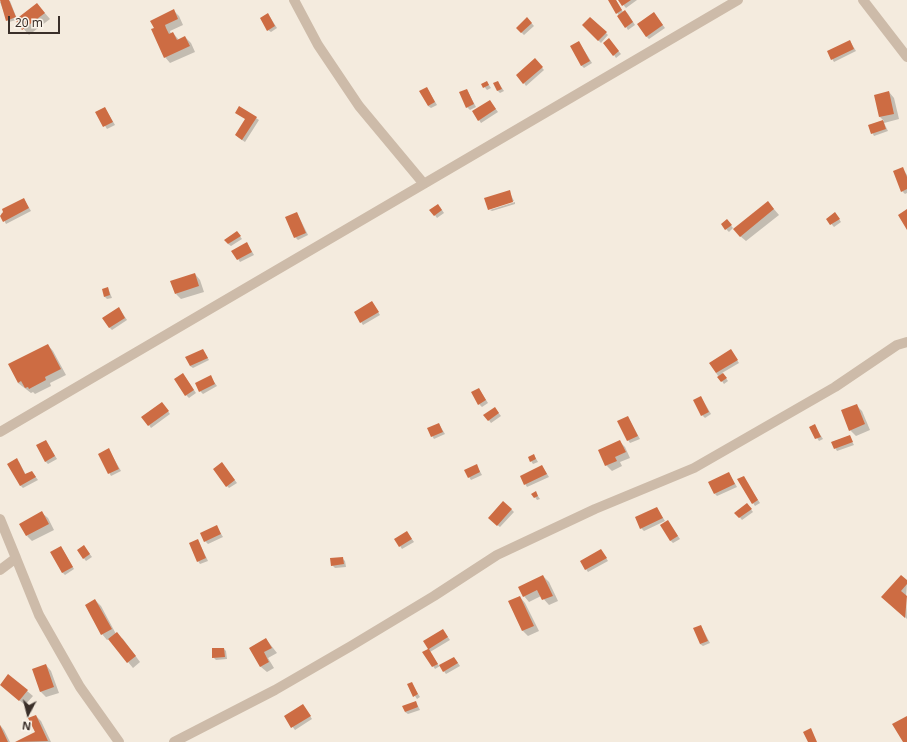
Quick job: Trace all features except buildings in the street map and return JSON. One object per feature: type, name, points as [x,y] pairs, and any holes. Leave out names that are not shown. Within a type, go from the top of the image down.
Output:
[{"type":"street","points":[[294,0],[318,45],[359,106],[424,184]]},
{"type":"street","points":[[0,432],[738,0]]},
{"type":"street","points":[[863,0],[907,57]]},
{"type":"street","points":[[174,742],[275,690],[434,596],[497,555],[595,509],[694,468],[835,386],[897,345],[907,342]]},
{"type":"street","points":[[0,519],[39,615],[80,687],[119,742]]},
{"type":"street","points":[[0,570],[16,558]]}]
